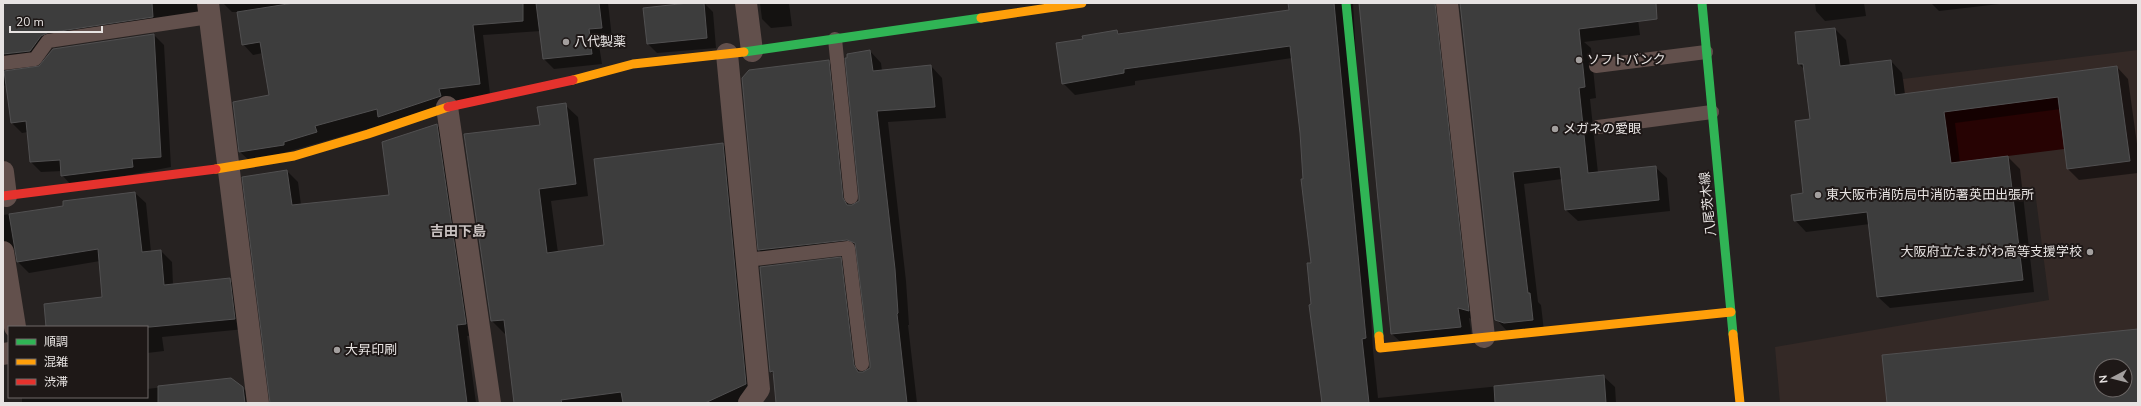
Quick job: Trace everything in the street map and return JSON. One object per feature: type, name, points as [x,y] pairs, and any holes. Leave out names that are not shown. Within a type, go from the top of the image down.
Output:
[{"type":"street","points":[[746,3],[752,51]]},
{"type":"street","points":[[3,172],[4,196],[228,167],[294,156],[368,134],[447,107],[542,88],[633,64],[752,51],[1082,3]]},
{"type":"street","points":[[1346,3],[1380,348],[1731,312]]},
{"type":"street","points":[[1447,3],[1484,337]]},
{"type":"street","name":"八尾茨木線","points":[[1702,3],[1740,403]]},
{"type":"street","points":[[209,10],[258,403]]},
{"type":"street","points":[[727,54],[759,389],[749,403]]},
{"type":"street","points":[[447,107],[490,403]]},
{"type":"street","points":[[3,252],[15,326]]},
{"type":"lane","points":[[3,63],[35,59],[48,41],[209,10]]},
{"type":"lane","points":[[835,39],[852,197]]},
{"type":"lane","points":[[1596,66],[1706,52]]},
{"type":"lane","points":[[1598,127],[1712,112]]},
{"type":"lane","points":[[747,260],[848,248],[862,364]]},
{"type":"shaded area","name":"大阪府立たまがわ高等支援学校","points":[[2138,50],[2138,403],[1780,403],[1775,347],[2049,300],[2035,191],[1916,204],[1903,79]]},
{"type":"shaded area","points":[[2058,97],[2064,149],[1951,163],[1944,112]]},
{"type":"building","points":[[3,3],[152,3],[153,17],[47,33],[41,36],[30,51],[3,54]]},
{"type":"building","points":[[294,3],[523,3],[523,21],[473,25],[480,84],[439,89],[441,96],[378,117],[377,109],[315,126],[317,132],[284,142],[284,145],[239,152],[233,102],[269,95],[260,42],[242,45],[237,12]]},
{"type":"building","name":"八代製薬","points":[[536,3],[599,3],[602,28],[589,29],[592,54],[543,59]]},
{"type":"building","points":[[688,3],[704,3],[707,38],[647,44],[643,8]]},
{"type":"building","points":[[1288,3],[1334,3],[1366,338],[1362,339],[1369,403],[1322,403],[1309,305],[1311,304],[1307,263],[1311,263],[1301,179],[1303,179],[1300,133],[1290,46],[1124,69],[1124,73],[1062,84],[1056,43],[1083,39],[1082,36],[1117,30],[1118,34],[1289,10]]},
{"type":"building","points":[[1359,3],[1435,3],[1469,311],[1458,308],[1461,327],[1391,334]]},
{"type":"building","points":[[1460,3],[1656,3],[1657,19],[1579,29],[1585,87],[1579,88],[1588,173],[1656,166],[1659,200],[1565,210],[1560,167],[1513,172],[1528,293],[1530,293],[1533,320],[1504,323],[1495,320]]},
{"type":"building","points":[[1835,28],[1840,66],[1891,60],[1895,95],[2117,66],[2130,161],[2067,169],[2058,97],[1944,112],[1951,163],[2008,156],[2023,280],[1877,297],[1867,212],[1794,221],[1791,195],[1803,193],[1795,121],[1810,119],[1803,64],[1798,64],[1795,32]]},
{"type":"building","points":[[154,34],[161,157],[132,159],[133,167],[61,176],[60,160],[30,162],[26,121],[11,123],[4,71],[39,66],[53,49]]},
{"type":"building","points":[[870,50],[873,71],[931,65],[935,107],[877,111],[895,269],[897,314],[907,403],[776,403],[773,371],[770,372],[760,267],[841,257],[854,365],[858,372],[863,372],[870,368],[870,363],[855,243],[847,240],[758,250],[742,78],[749,70],[829,60],[843,198],[847,205],[852,205],[859,201],[859,196],[845,58],[847,58],[847,54]]},
{"type":"building","points":[[566,103],[576,184],[539,189],[547,253],[604,245],[594,159],[723,143],[746,384],[705,403],[623,403],[621,392],[561,400],[562,403],[514,403],[504,320],[491,321],[464,134],[540,125],[537,107]]},
{"type":"building","points":[[437,124],[466,324],[457,325],[467,403],[270,403],[242,177],[287,170],[292,205],[389,195],[382,142]]},
{"type":"building","points":[[135,192],[142,252],[161,250],[164,285],[230,278],[235,319],[150,327],[46,326],[44,304],[102,297],[98,249],[17,262],[9,214],[63,206],[63,201]]},
{"type":"building","points":[[2138,329],[2138,403],[1887,403],[1882,355]]},
{"type":"building","points":[[1604,375],[1606,403],[1495,403],[1494,386]]},
{"type":"building","points":[[231,378],[243,387],[245,403],[158,403],[158,386]]},
{"type":"traffic: fast","points":[[1346,3],[1379,336]]},
{"type":"traffic: fast","points":[[1702,3],[1733,334]]},
{"type":"traffic: fast","points":[[744,52],[981,18]]},
{"type":"traffic: slow","points":[[981,18],[1082,3]]},
{"type":"traffic: slow","points":[[573,80],[633,64],[744,52]]},
{"type":"traffic: slow","points":[[216,169],[294,156],[368,134],[448,107]]},
{"type":"traffic: slow","points":[[1379,336],[1380,348],[1731,312]]},
{"type":"traffic: slow","points":[[1733,334],[1740,403]]},
{"type":"traffic: jam","points":[[448,107],[573,80]]},
{"type":"traffic: jam","points":[[3,196],[216,169]]},
{"type":"place","name":"八代製薬","points":[[566,42]]},
{"type":"place","name":"ソフトバンク","points":[[1579,60]]},
{"type":"place","name":"メガネの愛眼","points":[[1555,129]]},
{"type":"place","name":"東大阪市消防局中消防署英田出張所","points":[[1818,195]]},
{"type":"place","name":"大阪府立たまがわ高等支援学校","points":[[2090,252]]},
{"type":"place","name":"大昇印刷","points":[[337,350]]},
{"type":"district","name":"吉田下島","points":[[458,231]]}]
